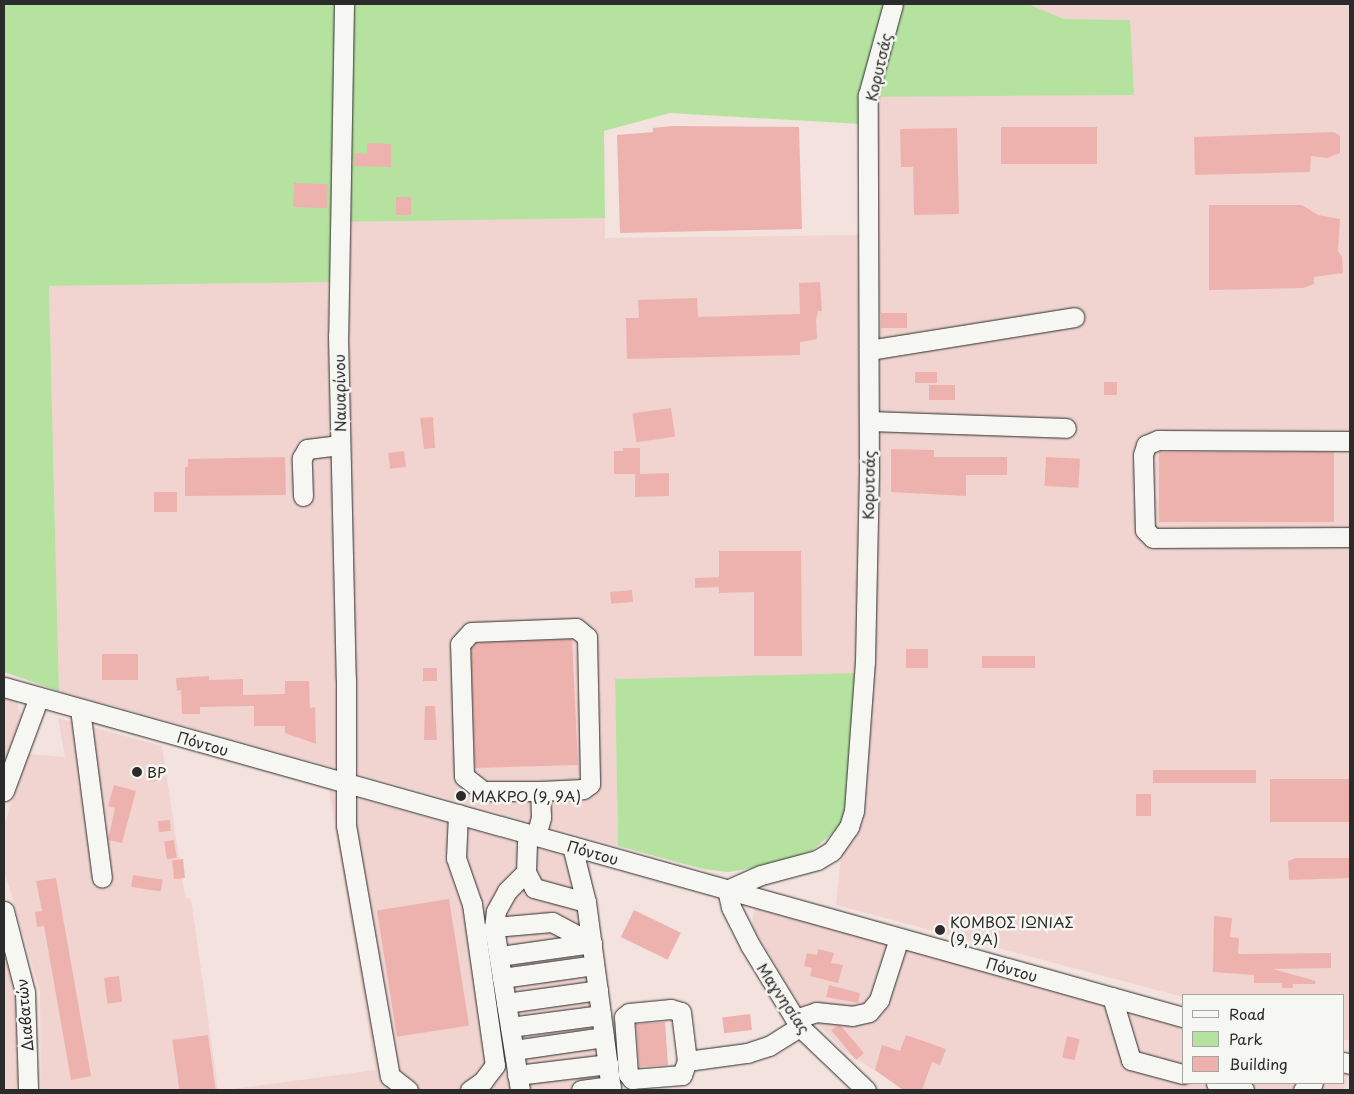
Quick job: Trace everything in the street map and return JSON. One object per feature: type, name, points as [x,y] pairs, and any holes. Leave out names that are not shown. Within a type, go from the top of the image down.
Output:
[{"type":"street","name":"Ναυαρίνου","points":[[344,4],[338,336],[346,679],[346,825],[390,1076],[408,1090]]},
{"type":"street","name":"Κορυτσάς","points":[[727,890],[761,875],[817,860],[832,851],[841,840],[854,811],[865,662],[869,421],[868,95],[893,4]]},
{"type":"street","points":[[869,350],[1074,317]]},
{"type":"street","points":[[869,421],[1066,428]]},
{"type":"street","points":[[1350,441],[1158,440],[1146,445],[1143,456],[1145,530],[1153,538],[1350,536]]},
{"type":"street","points":[[303,496],[302,458],[307,449],[340,445]]},
{"type":"street","points":[[576,628],[587,637],[590,784],[583,789],[540,791],[484,791],[464,776],[460,644],[472,632],[576,628]]},
{"type":"street","name":"Πόντου","points":[[4,688],[1182,1017]]},
{"type":"street","points":[[4,791],[39,697]]},
{"type":"street","points":[[80,709],[95,847],[102,878]]},
{"type":"street","points":[[540,791],[540,818],[531,835],[526,872],[534,888],[586,902]]},
{"type":"street","points":[[458,814],[456,858],[472,904],[495,1064],[483,1081],[470,1090]]},
{"type":"street","points":[[572,846],[586,902],[611,1088],[580,1090]]},
{"type":"street","points":[[526,872],[507,891],[496,911],[494,926],[518,1083],[608,1064]]},
{"type":"street","name":"Μαγνησίας","points":[[727,890],[731,907],[750,946],[797,1022],[866,1090]]},
{"type":"street","name":"Διαβατών","points":[[4,911],[25,992],[28,1090]]},
{"type":"street","points":[[494,926],[552,922],[592,943]]},
{"type":"street","points":[[686,1061],[748,1053],[769,1046],[797,1022],[816,1012],[852,1016],[869,1012],[879,1000],[899,938]]},
{"type":"street","points":[[499,956],[592,943]]},
{"type":"street","points":[[502,978],[594,965]]},
{"type":"street","points":[[506,1003],[598,990]]},
{"type":"street","points":[[1112,997],[1131,1060],[1182,1074]]},
{"type":"street","points":[[671,1009],[681,1012],[686,1061],[682,1075],[632,1079],[628,1074],[624,1017],[629,1013],[671,1009]]},
{"type":"street","points":[[510,1027],[601,1015]]},
{"type":"street","points":[[514,1050],[604,1037]]},
{"type":"street","points":[[1220,1084],[1244,1090]]},
{"type":"shaded area","points":[[1028,4],[1350,4],[1350,1041],[1344,1039],[1344,994],[1182,994],[1182,997],[836,905],[860,674],[615,679],[618,846],[59,691],[49,286],[335,282],[336,222],[605,218],[605,238],[861,235],[861,97],[1130,20],[1064,19]]},
{"type":"shaded area","points":[[4,693],[15,696],[22,718],[4,778]]},
{"type":"shaded area","points":[[58,718],[162,746],[185,897],[191,899],[218,1090],[41,1090],[40,992],[4,870],[4,826],[28,754],[65,757]]},
{"type":"shaded area","points":[[329,790],[590,863],[620,1090],[226,1090],[375,1070]]},
{"type":"shaded area","points":[[755,906],[1182,1027],[1182,1084],[1344,1084],[1344,1072],[1348,1073],[1344,1090],[906,1090],[844,1051],[799,1005],[752,926]]},
{"type":"shaded area","points":[[4,923],[17,969],[24,1090],[4,1090]]},
{"type":"green space","points":[[4,4],[1028,4],[1064,19],[1130,20],[1134,95],[862,97],[861,124],[670,113],[604,131],[605,218],[337,222],[335,282],[49,286],[59,691],[4,672]]},
{"type":"green space","points":[[860,673],[844,824],[811,851],[766,866],[728,872],[703,869],[618,846],[615,679]]},
{"type":"building","points":[[672,126],[799,127],[802,229],[620,233],[617,135],[653,132],[653,128]]},
{"type":"building","points":[[1001,127],[1097,127],[1097,164],[1001,164]]},
{"type":"building","points":[[957,128],[959,214],[914,215],[913,167],[901,167],[900,129]]},
{"type":"building","points":[[1334,132],[1340,136],[1340,153],[1327,158],[1311,156],[1310,172],[1195,175],[1194,137]]},
{"type":"building","points":[[367,143],[391,144],[391,167],[354,166],[355,153],[367,154]]},
{"type":"building","points":[[294,183],[328,184],[327,208],[293,207]]},
{"type":"building","points":[[396,197],[411,197],[411,215],[396,215]]},
{"type":"building","points":[[1209,205],[1302,205],[1318,215],[1340,219],[1338,251],[1342,257],[1343,273],[1314,277],[1314,284],[1303,288],[1209,290]]},
{"type":"building","points":[[820,282],[822,311],[818,311],[816,320],[817,339],[800,342],[800,355],[627,359],[626,318],[639,318],[638,300],[697,298],[698,317],[800,314],[799,283]]},
{"type":"building","points":[[881,313],[907,313],[907,328],[881,328]]},
{"type":"building","points":[[915,372],[937,372],[937,383],[915,383]]},
{"type":"building","points":[[1104,382],[1117,382],[1117,395],[1104,395]]},
{"type":"building","points":[[929,385],[955,385],[955,400],[929,400]]},
{"type":"building","points":[[671,408],[675,437],[636,442],[632,413]]},
{"type":"building","points":[[433,417],[435,448],[424,449],[420,418]]},
{"type":"building","points":[[623,448],[640,448],[640,474],[669,473],[669,496],[635,497],[635,474],[614,474],[614,451],[623,451]]},
{"type":"building","points":[[891,449],[934,450],[934,457],[1007,457],[1007,475],[966,475],[966,496],[891,492]]},
{"type":"building","points":[[404,451],[406,467],[390,469],[388,453]]},
{"type":"building","points":[[1159,452],[1334,452],[1334,522],[1159,522]]},
{"type":"building","points":[[285,457],[286,495],[185,496],[185,467],[188,467],[188,459]]},
{"type":"building","points":[[1046,457],[1080,459],[1078,488],[1044,486]]},
{"type":"building","points":[[154,492],[177,492],[177,512],[154,512]]},
{"type":"building","points":[[719,551],[801,551],[802,656],[754,656],[754,592],[719,593],[719,587],[695,588],[695,578],[719,577]]},
{"type":"building","points":[[632,590],[633,602],[611,604],[610,592]]},
{"type":"building","points":[[572,639],[578,765],[475,768],[471,648],[476,643]]},
{"type":"building","points":[[906,649],[928,649],[928,668],[906,668]]},
{"type":"building","points":[[102,654],[138,654],[138,680],[102,680]]},
{"type":"building","points":[[982,656],[1035,656],[1035,668],[982,668]]},
{"type":"building","points":[[423,668],[437,668],[437,681],[423,681]]},
{"type":"building","points":[[209,676],[209,680],[243,679],[243,695],[285,694],[285,681],[309,681],[310,708],[315,707],[316,744],[285,733],[285,726],[254,726],[254,706],[200,707],[200,714],[182,714],[181,690],[177,691],[176,678]]},
{"type":"building","points":[[425,706],[435,706],[437,740],[424,740]]},
{"type":"building","points":[[160,767],[162,780],[149,782],[147,769]]},
{"type":"building","points":[[1153,770],[1256,770],[1256,783],[1153,783]]},
{"type":"building","points":[[1270,779],[1350,779],[1350,822],[1270,822]]},
{"type":"building","points":[[114,785],[136,791],[122,843],[108,840],[115,808],[108,806]]},
{"type":"building","points":[[1136,794],[1151,794],[1151,816],[1136,816]]},
{"type":"building","points":[[170,820],[171,831],[159,832],[158,821]]},
{"type":"building","points":[[174,840],[177,858],[167,859],[164,842]]},
{"type":"building","points":[[1296,858],[1350,858],[1350,878],[1289,880],[1288,861]]},
{"type":"building","points":[[183,859],[185,878],[174,879],[172,860]]},
{"type":"building","points":[[133,875],[163,880],[161,892],[131,887]]},
{"type":"building","points":[[56,878],[91,1076],[71,1080],[44,926],[37,927],[35,912],[42,911],[36,881]]},
{"type":"building","points":[[449,899],[469,1025],[397,1037],[377,910]]},
{"type":"building","points":[[634,910],[681,933],[668,960],[621,937]]},
{"type":"building","points":[[1214,916],[1232,918],[1230,937],[1239,938],[1238,954],[1331,953],[1331,968],[1273,969],[1316,981],[1315,984],[1293,984],[1293,988],[1282,988],[1282,983],[1254,983],[1254,975],[1213,972]]},
{"type":"building","points":[[818,949],[834,953],[831,963],[843,965],[838,983],[810,976],[812,968],[804,966],[807,953],[817,955]]},
{"type":"building","points":[[119,976],[122,1002],[107,1004],[104,978]]},
{"type":"building","points":[[829,985],[860,993],[858,1003],[826,997]]},
{"type":"building","points":[[750,1014],[752,1030],[724,1033],[722,1017]]},
{"type":"building","points":[[665,1022],[668,1065],[639,1067],[636,1024]]},
{"type":"building","points":[[841,1026],[864,1053],[856,1060],[831,1030]]},
{"type":"building","points":[[208,1035],[216,1090],[179,1090],[172,1040]]},
{"type":"building","points":[[906,1035],[946,1049],[940,1065],[932,1062],[922,1090],[903,1090],[875,1070],[882,1045],[900,1051]]},
{"type":"building","points":[[1067,1036],[1080,1039],[1075,1060],[1062,1057]]},
{"type":"place","name":"BP","points":[[137,772]]},
{"type":"place","name":"ΜΑΚΡΟ (9, 9Α)","points":[[461,796]]},
{"type":"place","name":"ΚΟΜΒΟΣ ΙΩΝΙΑΣ (9, 9Α)","points":[[940,930]]}]
